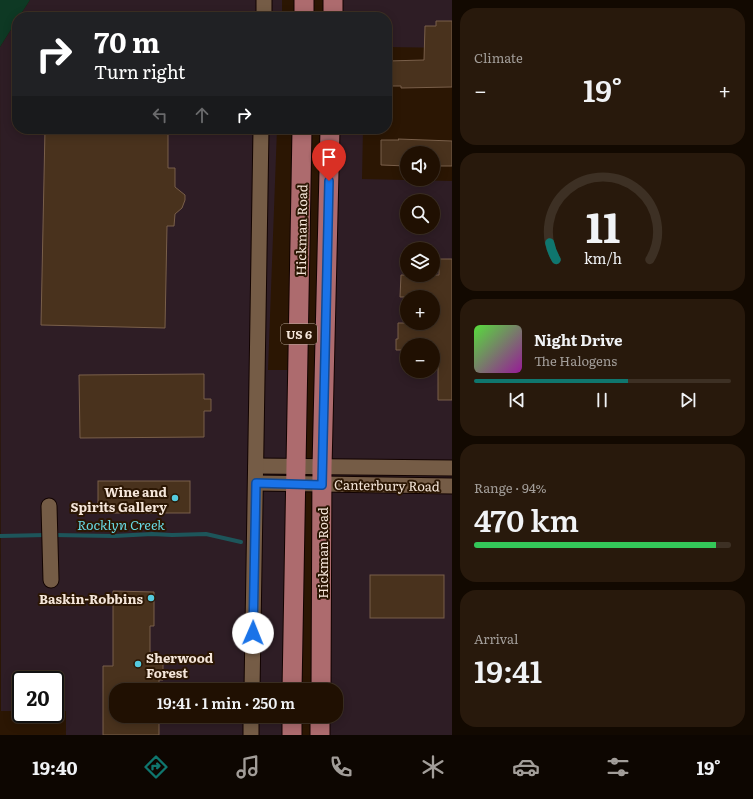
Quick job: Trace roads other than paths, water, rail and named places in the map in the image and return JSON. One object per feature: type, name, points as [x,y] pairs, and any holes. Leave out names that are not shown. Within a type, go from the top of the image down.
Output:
[{"type":"main road","points":[[304,0],[304,12]]},
{"type":"main road","points":[[333,0],[333,12]]},
{"type":"main road","name":"Hickman Road","points":[[292,683],[302,134]]},
{"type":"main road","name":"Hickman Road","points":[[321,683],[322,476],[330,134]]},
{"type":"main road","points":[[292,723],[292,735]]},
{"type":"main road","points":[[320,723],[320,735]]},
{"type":"lane","points":[[264,0],[264,12]]},
{"type":"lane","points":[[252,683],[256,483],[256,356],[261,134]]},
{"type":"lane","points":[[256,466],[296,475],[322,476]]},
{"type":"lane","name":"Canterbury Road","points":[[322,476],[452,468]]},
{"type":"lane","points":[[256,483],[296,475]]},
{"type":"lane","name":"Canterbury Road","points":[[322,476],[452,486]]},
{"type":"lane","points":[[50,513],[51,580]]},
{"type":"lane","points":[[250,735],[251,723]]},
{"type":"waterway","name":"Rocklyn Creek","points":[[53,535],[114,536],[206,534],[241,542]]},
{"type":"waterway","name":"Rocklyn Creek","points":[[0,536],[46,535]]},
{"type":"place","name":"Wine and Spirits Gallery","points":[[175,498]]},
{"type":"place","name":"Baskin-Robbins","points":[[151,598]]},
{"type":"place","name":"Sherwood Forest","points":[[138,664]]}]
